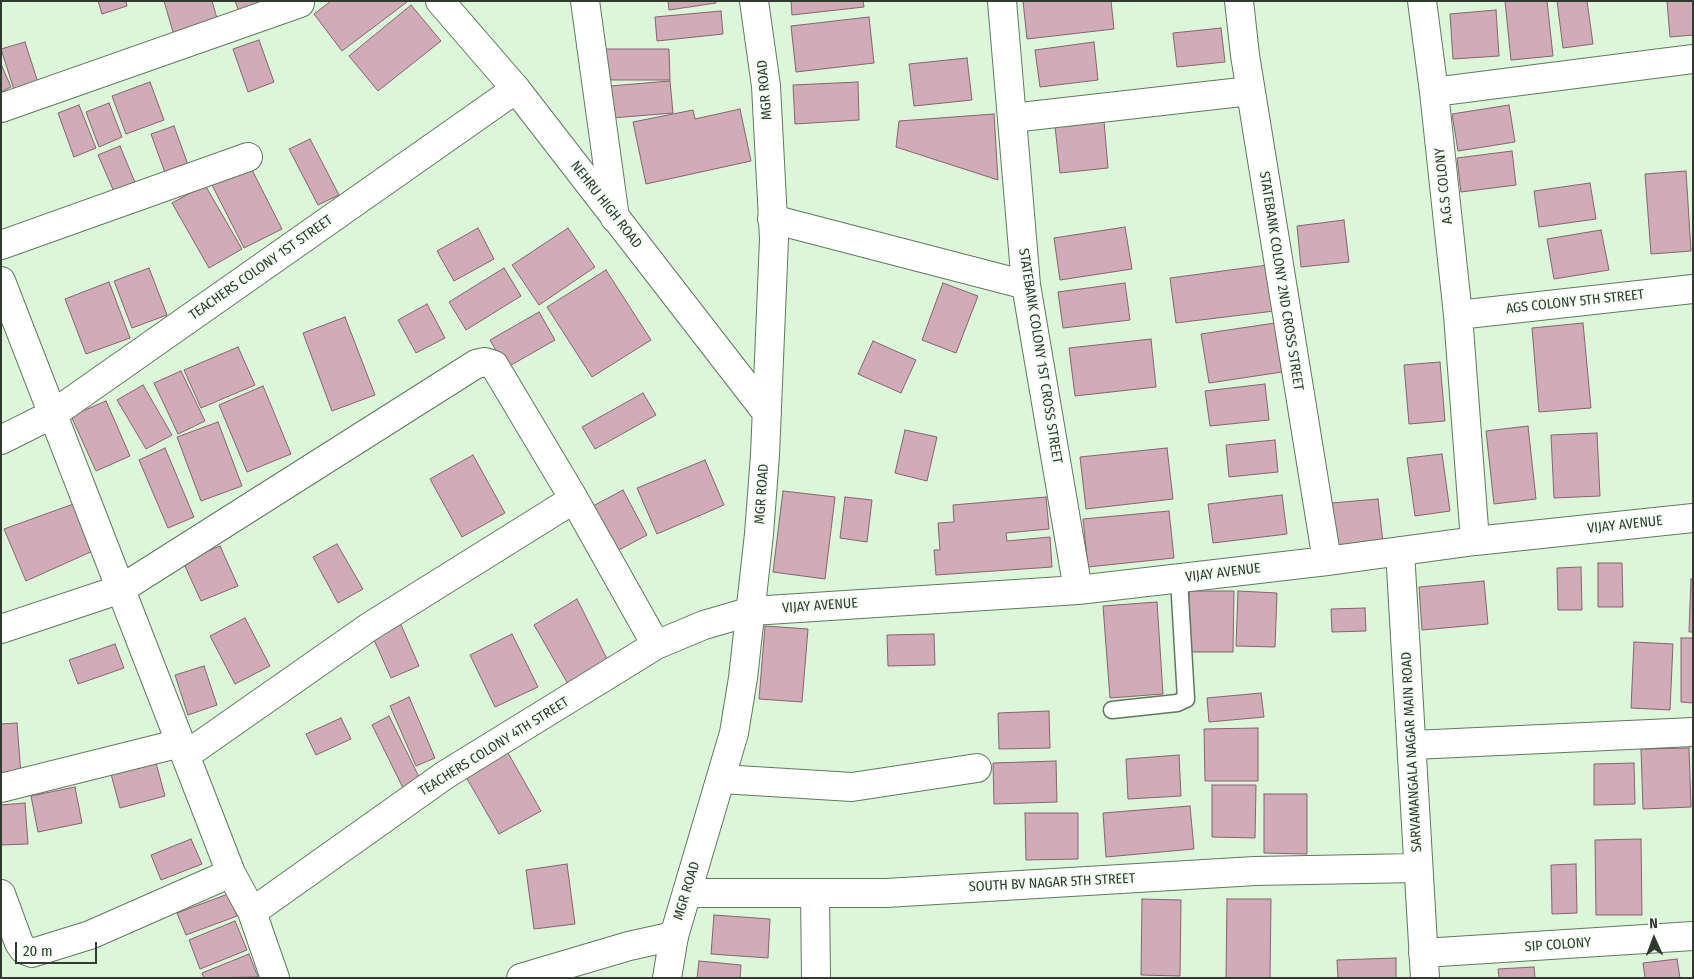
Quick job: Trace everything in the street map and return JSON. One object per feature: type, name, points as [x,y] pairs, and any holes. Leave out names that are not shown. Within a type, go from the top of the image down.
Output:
[{"type":"street","name":"NEHRU HIGH ROAD","points":[[440,1],[516,89],[767,413]]},
{"type":"street","points":[[584,1],[615,218]]},
{"type":"street","name":"MGR ROAD","points":[[667,978],[674,936],[734,733],[752,610],[767,413],[772,219],[766,86],[754,1]]},
{"type":"street","name":"STATEBANK COLONY 1ST CROSS STREET","points":[[1002,1],[1026,285],[1078,590]]},
{"type":"street","name":"STATEBANK COLONY 2ND CROSS STREET","points":[[1239,1],[1250,91],[1327,561]]},
{"type":"street","name":"A.G.S COLONY","points":[[1422,1],[1434,92],[1458,315],[1475,541]]},
{"type":"street","points":[[1,108],[300,2]]},
{"type":"street","points":[[1434,92],[1693,59]]},
{"type":"street","name":"TEACHERS COLONY 1ST STREET","points":[[1,440],[53,414],[516,89]]},
{"type":"street","points":[[1012,118],[1250,91]]},
{"type":"street","points":[[1,245],[248,157]]},
{"type":"street","points":[[772,219],[1026,285]]},
{"type":"street","points":[[1,281],[231,874],[252,912],[275,978]]},
{"type":"street","name":"AGS COLONY 5TH STREET","points":[[1458,315],[1693,289]]},
{"type":"street","points":[[1,629],[121,589],[476,364],[485,362],[494,365],[574,499],[656,645]]},
{"type":"street","points":[[1,788],[183,749],[369,627],[574,499]]},
{"type":"street","name":"VIJAY AVENUE","points":[[752,610],[1078,590],[1327,561],[1475,541],[1693,518]]},
{"type":"street","name":"SARVAMANGALA NAGAR MAIN ROAD","points":[[1400,551],[1413,745],[1417,868],[1424,966]]},
{"type":"street","name":"TEACHERS COLONY 4TH STREET","points":[[252,912],[445,775],[656,645],[704,625],[752,610]]},
{"type":"street","points":[[1413,745],[1693,732]]},
{"type":"street","points":[[721,779],[852,787],[978,768]]},
{"type":"street","name":"SOUTH BV NAGAR 5TH STREET","points":[[687,893],[886,893],[1255,871],[1417,868]]},
{"type":"street","points":[[1,894],[18,944],[24,950],[32,953],[90,934],[231,874]]},
{"type":"street","points":[[815,893],[816,978]]},
{"type":"street","points":[[521,978],[629,946],[674,936]]},
{"type":"street","name":"SIP COLONY","points":[[1424,966],[1693,936]]},
{"type":"lane","points":[[1112,710],[1177,702],[1186,699],[1179,579]]},
{"type":"building","points":[[98,1],[126,1],[127,6],[102,14]]},
{"type":"building","points":[[164,1],[212,1],[219,25],[175,39]]},
{"type":"building","points":[[235,1],[275,1],[240,14]]},
{"type":"building","points":[[331,1],[407,2],[342,51],[314,14]]},
{"type":"building","points":[[668,1],[716,1],[716,3],[669,10]]},
{"type":"building","points":[[791,1],[863,1],[864,7],[792,15]]},
{"type":"building","points":[[1023,1],[1111,1],[1114,29],[1027,39]]},
{"type":"building","points":[[1505,1],[1547,1],[1553,56],[1511,60]]},
{"type":"building","points":[[1557,1],[1587,1],[1593,44],[1563,48]]},
{"type":"building","points":[[1667,1],[1693,1],[1693,35],[1670,37]]},
{"type":"building","points":[[411,5],[441,41],[378,91],[349,56]]},
{"type":"building","points":[[1496,10],[1499,56],[1453,59],[1450,14]]},
{"type":"building","points":[[721,11],[723,34],[657,41],[655,17]]},
{"type":"building","points":[[869,17],[874,63],[796,72],[791,26]]},
{"type":"building","points":[[1221,28],[1225,62],[1177,67],[1173,33]]},
{"type":"building","points":[[259,40],[274,82],[248,92],[233,49]]},
{"type":"building","points":[[25,42],[40,89],[16,96],[1,49]]},
{"type":"building","points":[[1094,42],[1098,80],[1040,87],[1035,50]]},
{"type":"building","points":[[602,49],[669,49],[670,80],[602,80]]},
{"type":"building","points":[[967,58],[972,100],[914,106],[909,64]]},
{"type":"building","points":[[1,64],[11,87],[1,92]]},
{"type":"building","points":[[670,81],[673,113],[612,118],[610,86]]},
{"type":"building","points":[[150,82],[164,120],[126,134],[112,96]]},
{"type":"building","points":[[858,82],[859,120],[795,124],[793,85]]},
{"type":"building","points":[[109,103],[122,137],[99,147],[86,112]]},
{"type":"building","points":[[79,105],[96,148],[74,157],[58,113]]},
{"type":"building","points":[[1509,105],[1515,142],[1458,151],[1452,114]]},
{"type":"building","points":[[740,109],[751,161],[646,184],[633,122],[693,110],[695,119]]},
{"type":"building","points":[[994,114],[998,180],[896,147],[899,121]]},
{"type":"building","points":[[1104,121],[1108,168],[1060,173],[1055,126]]},
{"type":"building","points":[[174,126],[191,173],[168,181],[151,134]]},
{"type":"building","points":[[310,139],[339,195],[318,205],[289,149]]},
{"type":"building","points":[[120,146],[136,185],[115,194],[98,155]]},
{"type":"building","points":[[1512,151],[1516,185],[1461,192],[1457,158]]},
{"type":"building","points":[[250,166],[282,229],[244,248],[212,185]]},
{"type":"building","points":[[1686,171],[1691,251],[1651,254],[1645,174]]},
{"type":"building","points":[[1590,183],[1596,219],[1539,227],[1534,191]]},
{"type":"building","points":[[205,185],[242,249],[209,268],[172,203]]},
{"type":"building","points":[[1344,220],[1349,262],[1301,267],[1297,226]]},
{"type":"building","points":[[1125,227],[1132,269],[1060,280],[1054,238]]},
{"type":"building","points":[[478,228],[494,259],[454,281],[437,251]]},
{"type":"building","points":[[568,228],[595,267],[539,305],[512,265]]},
{"type":"building","points":[[1601,230],[1609,270],[1554,279],[1547,239]]},
{"type":"building","points":[[1268,265],[1274,311],[1176,323],[1170,278]]},
{"type":"building","points":[[149,268],[167,315],[132,328],[114,281]]},
{"type":"building","points":[[504,268],[521,296],[466,330],[449,302]]},
{"type":"building","points":[[606,270],[651,340],[592,377],[547,307]]},
{"type":"building","points":[[109,282],[130,338],[86,354],[65,299]]},
{"type":"building","points":[[943,283],[978,296],[956,353],[922,340]]},
{"type":"building","points":[[1125,283],[1130,320],[1063,328],[1058,292]]},
{"type":"building","points":[[427,304],[445,338],[416,353],[398,320]]},
{"type":"building","points":[[539,312],[555,340],[506,368],[490,340]]},
{"type":"building","points":[[345,317],[375,395],[332,411],[303,333]]},
{"type":"building","points":[[1275,323],[1282,372],[1209,383],[1201,334]]},
{"type":"building","points":[[1583,323],[1591,408],[1539,412],[1532,328]]},
{"type":"building","points":[[1151,339],[1156,387],[1075,396],[1069,348]]},
{"type":"building","points":[[873,341],[916,360],[901,393],[858,374]]},
{"type":"building","points":[[238,347],[255,385],[201,408],[184,370]]},
{"type":"building","points":[[1440,362],[1445,421],[1409,424],[1404,365]]},
{"type":"building","points":[[181,371],[205,421],[178,434],[154,383]]},
{"type":"building","points":[[1265,384],[1269,420],[1210,426],[1205,391]]},
{"type":"building","points":[[143,385],[172,435],[146,449],[117,400]]},
{"type":"building","points":[[263,386],[291,454],[247,472],[219,405]]},
{"type":"building","points":[[643,393],[656,415],[595,449],[582,427]]},
{"type":"building","points":[[106,401],[130,456],[96,471],[71,416]]},
{"type":"building","points":[[218,422],[242,486],[201,501],[177,437]]},
{"type":"building","points":[[1528,426],[1536,499],[1494,504],[1486,431]]},
{"type":"building","points":[[905,430],[937,437],[927,481],[895,473]]},
{"type":"building","points":[[1597,433],[1600,496],[1554,498],[1551,435]]},
{"type":"building","points":[[1275,440],[1278,472],[1229,477],[1226,445]]},
{"type":"building","points":[[165,448],[194,517],[168,528],[139,460]]},
{"type":"building","points":[[1167,448],[1173,499],[1086,509],[1080,457]]},
{"type":"building","points":[[1442,454],[1450,511],[1415,516],[1407,458]]},
{"type":"building","points":[[473,455],[505,513],[462,537],[430,479]]},
{"type":"building","points":[[705,460],[724,505],[657,534],[637,488]]},
{"type":"building","points":[[623,490],[647,535],[617,551],[593,506]]},
{"type":"building","points":[[783,491],[835,497],[825,579],[773,572]]},
{"type":"building","points":[[1282,495],[1287,534],[1213,543],[1208,504]]},
{"type":"building","points":[[845,497],[872,500],[867,542],[840,538]]},
{"type":"building","points":[[1046,497],[1049,529],[1006,533],[1007,541],[1050,537],[1052,567],[936,575],[934,550],[940,550],[938,523],[954,522],[953,505]]},
{"type":"building","points":[[1378,499],[1383,542],[1337,546],[1332,503]]},
{"type":"building","points":[[79,502],[95,550],[26,581],[4,529]]},
{"type":"building","points":[[1169,511],[1174,558],[1088,567],[1083,519]]},
{"type":"building","points":[[337,544],[363,589],[338,603],[313,557]]},
{"type":"building","points":[[220,546],[238,586],[201,601],[183,562]]},
{"type":"building","points":[[1598,563],[1622,563],[1623,607],[1598,607]]},
{"type":"building","points":[[1581,567],[1582,610],[1558,610],[1557,568]]},
{"type":"building","points":[[1691,579],[1693,579],[1693,632],[1689,632]]},
{"type":"building","points":[[1484,581],[1488,624],[1422,630],[1419,587]]},
{"type":"building","points":[[1189,591],[1234,591],[1233,652],[1189,652]]},
{"type":"building","points":[[1238,591],[1277,593],[1275,647],[1236,646]]},
{"type":"building","points":[[577,599],[607,659],[568,684],[534,625]]},
{"type":"building","points":[[1157,602],[1163,694],[1110,698],[1103,606]]},
{"type":"building","points":[[1365,608],[1366,631],[1332,632],[1331,609]]},
{"type":"building","points":[[245,618],[270,666],[235,684],[210,636]]},
{"type":"building","points":[[398,618],[419,666],[391,678],[370,631]]},
{"type":"building","points":[[765,626],[808,629],[802,702],[759,699]]},
{"type":"building","points":[[512,634],[538,687],[495,707],[470,655]]},
{"type":"building","points":[[934,634],[935,665],[888,666],[887,635]]},
{"type":"building","points":[[1681,638],[1693,638],[1693,703],[1681,702]]},
{"type":"building","points":[[1634,642],[1673,644],[1670,710],[1631,708]]},
{"type":"building","points":[[115,644],[124,668],[78,684],[69,660]]},
{"type":"building","points":[[204,666],[217,705],[188,715],[175,675]]},
{"type":"building","points":[[1261,693],[1264,717],[1209,722],[1207,698]]},
{"type":"building","points":[[409,697],[435,758],[416,766],[390,706]]},
{"type":"building","points":[[1049,711],[1050,748],[999,749],[998,713]]},
{"type":"building","points":[[389,716],[421,781],[404,790],[372,725]]},
{"type":"building","points":[[341,718],[351,739],[316,755],[306,734]]},
{"type":"building","points":[[17,723],[21,775],[1,777],[1,724]]},
{"type":"building","points":[[1258,728],[1258,781],[1205,781],[1204,729]]},
{"type":"building","points":[[504,746],[541,811],[499,834],[462,770]]},
{"type":"building","points":[[1689,748],[1691,807],[1643,809],[1641,749]]},
{"type":"building","points":[[1179,755],[1181,796],[1128,799],[1126,759]]},
{"type":"building","points":[[1056,761],[1057,802],[994,804],[993,763]]},
{"type":"building","points":[[156,763],[165,796],[120,808],[111,774]]},
{"type":"building","points":[[1634,763],[1635,804],[1594,805],[1594,764]]},
{"type":"building","points":[[1212,785],[1256,785],[1255,838],[1212,837]]},
{"type":"building","points":[[75,787],[82,823],[38,832],[31,796]]},
{"type":"building","points":[[1264,794],[1307,794],[1307,854],[1264,853]]},
{"type":"building","points":[[25,803],[28,844],[1,845],[1,805]]},
{"type":"building","points":[[1190,806],[1194,849],[1106,857],[1103,813]]},
{"type":"building","points":[[1025,813],[1078,813],[1078,859],[1026,860]]},
{"type":"building","points":[[191,839],[202,864],[161,880],[151,855]]},
{"type":"building","points":[[1641,839],[1642,915],[1596,915],[1595,840]]},
{"type":"building","points":[[567,864],[575,924],[534,929],[526,870]]},
{"type":"building","points":[[1576,864],[1577,913],[1552,914],[1551,865]]},
{"type":"building","points":[[228,894],[237,916],[186,935],[177,913]]},
{"type":"building","points":[[1142,899],[1181,900],[1180,976],[1141,975]]},
{"type":"building","points":[[1227,899],[1271,899],[1270,978],[1226,978]]},
{"type":"building","points":[[714,915],[770,919],[768,958],[711,954]]},
{"type":"building","points":[[235,921],[247,950],[200,969],[189,940]]},
{"type":"building","points":[[249,954],[258,977],[204,978],[202,973]]},
{"type":"building","points":[[1396,958],[1396,978],[1338,978],[1337,960]]},
{"type":"building","points":[[1677,959],[1680,978],[1645,978],[1643,963]]},
{"type":"building","points":[[699,961],[741,965],[740,978],[697,978]]},
{"type":"building","points":[[1534,967],[1535,978],[1499,978],[1498,969]]}]
